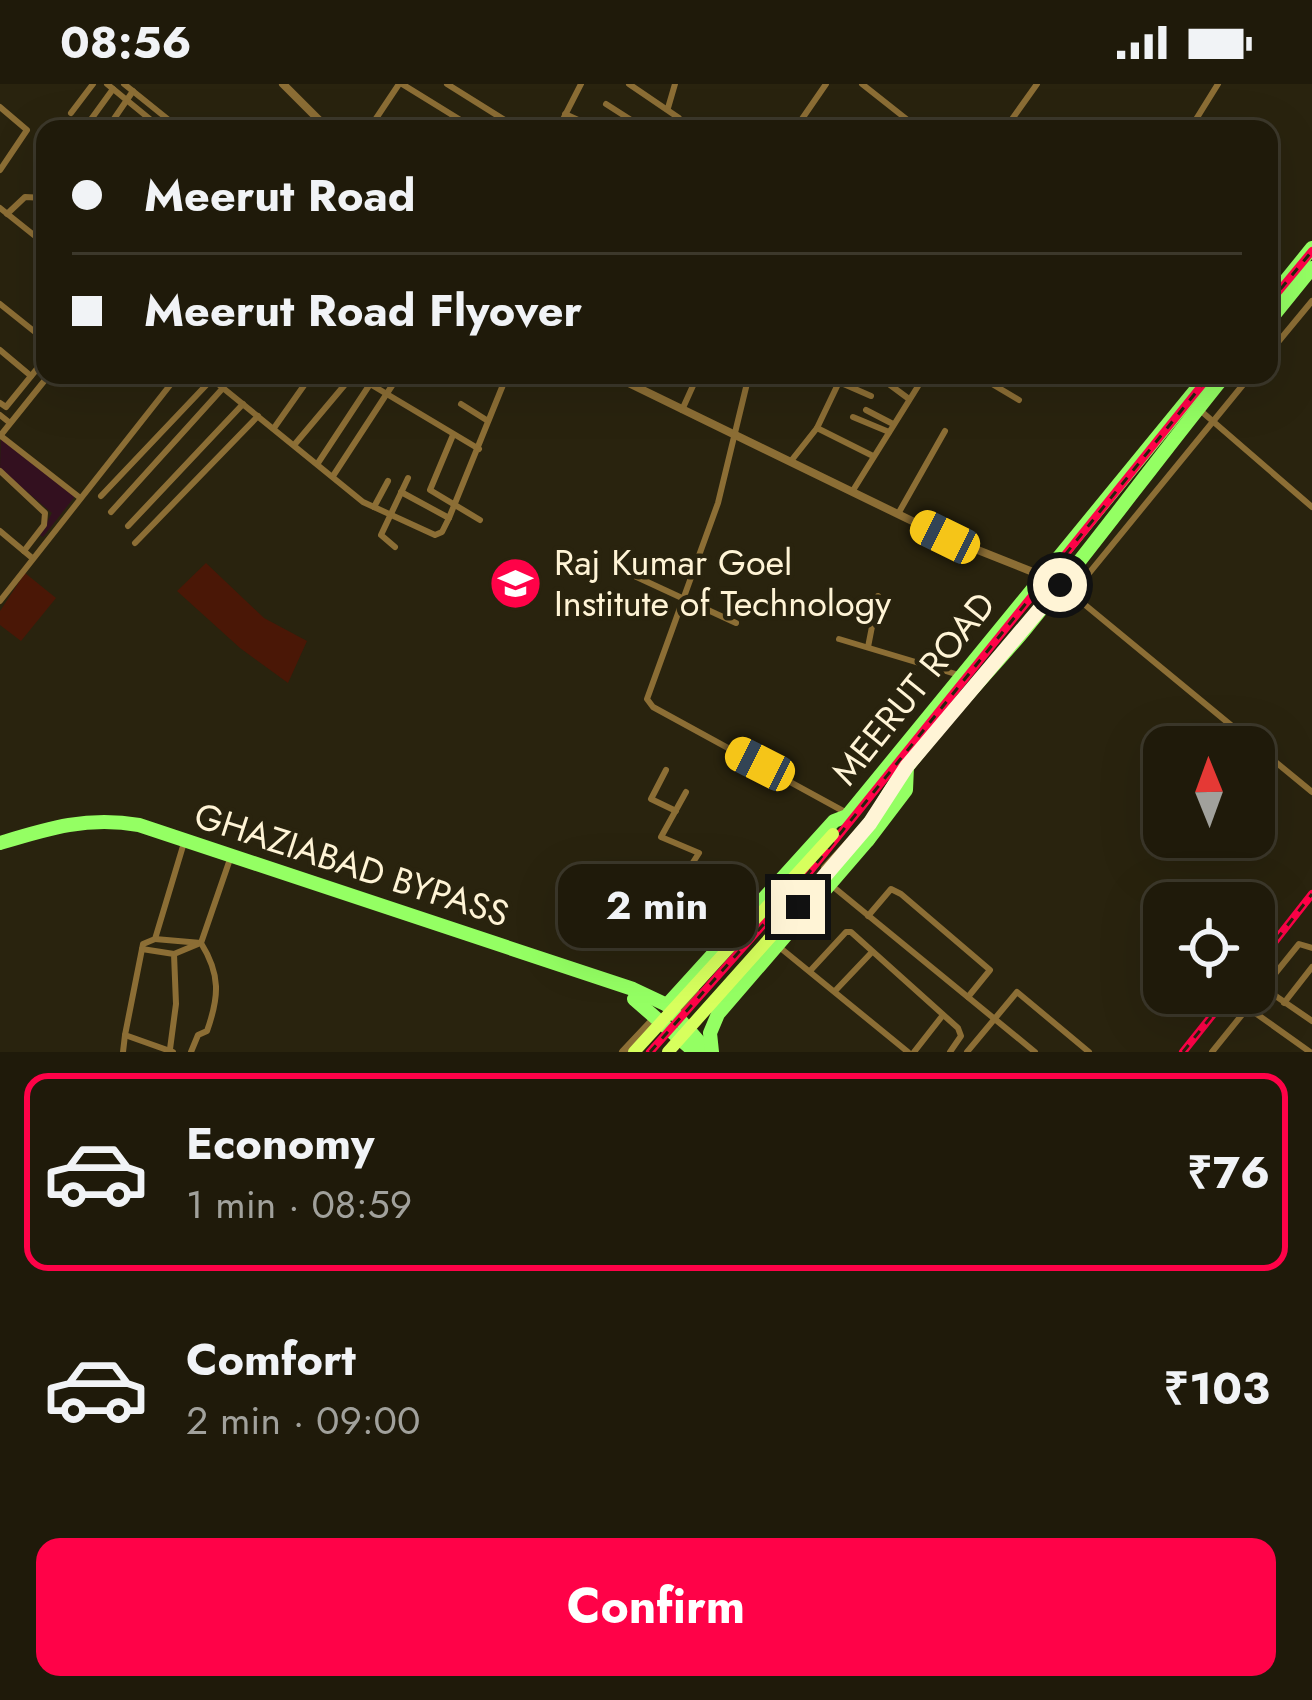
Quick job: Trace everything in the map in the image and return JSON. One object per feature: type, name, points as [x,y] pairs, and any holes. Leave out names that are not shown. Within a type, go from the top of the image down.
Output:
[{"type":"highway","points":[[1278,290],[1312,248]]},
{"type":"highway","points":[[1278,310],[1312,268]]},
{"type":"highway","name":"MEERUT ROAD","points":[[870,823],[901,762],[959,675],[1201,384]]},
{"type":"highway","name":"MEERUT ROAD","points":[[667,1015],[834,821],[848,815],[1066,590],[1097,534],[1218,384]]},
{"type":"highway","points":[[710,1052],[718,1014],[831,885],[906,790],[901,762]]},
{"type":"highway","name":"GHAZIABAD BYPASS","points":[[0,843],[68,822],[108,819],[139,825],[630,997],[667,1015]]},
{"type":"highway","points":[[868,840],[870,823]]},
{"type":"highway","name":"GHAZIABAD BYPASS","points":[[0,853],[70,832],[106,828],[142,832],[181,853],[266,871]]},
{"type":"highway","points":[[667,1015],[710,1052]]},
{"type":"highway","points":[[667,1015],[691,1051]]},
{"type":"main road","points":[[634,1052],[848,815]]},
{"type":"main road","points":[[668,1052],[870,823]]},
{"type":"street","points":[[71,113],[93,84]]},
{"type":"street","points":[[124,84],[169,120]]},
{"type":"street","points":[[284,84],[319,120]]},
{"type":"street","points":[[375,120],[401,84],[460,120]]},
{"type":"street","points":[[447,84],[505,120]]},
{"type":"street","points":[[629,84],[680,120]]},
{"type":"street","points":[[667,110],[676,93],[675,84]]},
{"type":"street","points":[[801,120],[826,84]]},
{"type":"street","points":[[862,84],[908,120]]},
{"type":"street","points":[[1011,120],[1037,84]]},
{"type":"street","points":[[1196,120],[1218,84]]},
{"type":"street","points":[[562,120],[578,85]]},
{"type":"street","points":[[90,120],[110,87],[152,120]]},
{"type":"street","points":[[112,120],[133,91]]},
{"type":"street","points":[[606,104],[631,120]]},
{"type":"street","points":[[0,107],[27,130],[0,170]]},
{"type":"street","points":[[565,114],[578,120]]},
{"type":"street","points":[[36,198],[25,197],[3,211],[36,237]]},
{"type":"street","points":[[1278,342],[1312,301]]},
{"type":"street","points":[[0,304],[36,333]]},
{"type":"street","points":[[0,350],[32,376]]},
{"type":"street","points":[[0,403],[6,407],[36,371]]},
{"type":"street","points":[[42,384],[0,436],[79,497]]},
{"type":"street","points":[[28,554],[171,384]]},
{"type":"street","points":[[101,496],[203,384]]},
{"type":"street","points":[[218,384],[374,507],[435,535],[449,518],[503,384]]},
{"type":"street","points":[[274,428],[305,384]]},
{"type":"street","points":[[295,444],[346,384]]},
{"type":"street","points":[[333,476],[392,384]]},
{"type":"street","points":[[630,384],[898,514],[1044,577]]},
{"type":"street","points":[[682,410],[694,384]]},
{"type":"street","points":[[686,993],[810,866],[848,815],[648,704],[647,694],[718,503],[747,384]]},
{"type":"street","points":[[790,462],[817,428],[838,384]]},
{"type":"street","points":[[844,384],[871,396]]},
{"type":"street","points":[[889,384],[909,399]]},
{"type":"street","points":[[852,492],[919,384]]},
{"type":"street","points":[[992,384],[1019,400]]},
{"type":"street","points":[[1244,384],[1110,545],[1066,590],[1312,792]]},
{"type":"street","points":[[318,463],[368,385],[478,449]]},
{"type":"street","points":[[111,512],[223,388]]},
{"type":"street","points":[[128,526],[243,404]]},
{"type":"street","points":[[461,404],[488,421]]},
{"type":"street","points":[[1198,409],[1312,507]]},
{"type":"street","points":[[866,410],[891,428]]},
{"type":"street","points":[[0,416],[10,423]]},
{"type":"street","points":[[135,543],[258,416]]},
{"type":"street","points":[[853,417],[891,428]]},
{"type":"street","points":[[817,428],[873,456]]},
{"type":"street","points":[[898,514],[945,431]]},
{"type":"street","points":[[453,435],[430,490],[480,520]]},
{"type":"street","points":[[0,471],[45,513],[44,525],[0,601]]},
{"type":"street","points":[[395,547],[381,537],[407,478]]},
{"type":"street","points":[[374,507],[388,481]]},
{"type":"street","points":[[400,493],[449,518]]},
{"type":"street","points":[[0,531],[28,554]]},
{"type":"street","points":[[1097,534],[1110,545]]},
{"type":"street","points":[[628,573],[736,623]]},
{"type":"street","points":[[868,647],[878,596]]},
{"type":"street","points":[[839,639],[959,675]]},
{"type":"street","points":[[666,770],[651,799],[676,811]]},
{"type":"street","points":[[681,881],[698,853],[661,838],[686,792]]},
{"type":"street","points":[[711,1030],[700,1014],[703,1006],[855,832],[870,823]]},
{"type":"street","points":[[155,939],[181,853]]},
{"type":"street","points":[[191,1052],[198,1034],[207,1031],[219,995],[214,966],[201,943],[229,862]]},
{"type":"street","points":[[641,866],[681,881],[743,922]]},
{"type":"street","points":[[831,885],[1035,1052]]},
{"type":"street","points":[[868,916],[890,889],[901,894],[990,970],[968,997]]},
{"type":"street","points":[[810,971],[846,932],[943,1015],[961,1036],[950,1052]]},
{"type":"street","points":[[123,1052],[143,944],[155,939],[201,943]]},
{"type":"street","points":[[142,949],[174,954],[201,943]]},
{"type":"street","points":[[1275,974],[1299,944],[1312,948]]},
{"type":"street","points":[[778,946],[911,1052],[943,1015]]},
{"type":"street","points":[[836,991],[872,952]]},
{"type":"street","points":[[125,1035],[171,1051],[174,954]]},
{"type":"street","points":[[1284,1003],[1312,967]]},
{"type":"street","points":[[972,1050],[1017,992],[1089,1052]]},
{"type":"street","points":[[1275,996],[1312,1022]]},
{"type":"street","points":[[1212,1052],[1243,1014]]},
{"type":"street","points":[[1256,1014],[1310,1052]]},
{"type":"street","points":[[623,1052],[667,1015]]},
{"type":"shaded area","points":[[1,437],[76,495],[43,537],[52,513],[0,469]]},
{"type":"shaded area","points":[[206,563],[264,618],[307,641],[288,683],[240,648],[177,591]]},
{"type":"shaded area","points":[[25,573],[56,598],[21,641],[0,625],[0,611]]},
{"type":"railway","points":[[1278,292],[1312,251]]},
{"type":"railway","points":[[650,1052],[802,881],[1203,384]]},
{"type":"railway","points":[[1275,941],[1312,894]]},
{"type":"railway","points":[[1183,1052],[1213,1014]]},
{"type":"place","name":"Raj Kumar Goel Institute of Technology","points":[[515,583]]},
{"type":"route","points":[[798,907],[870,823],[907,766],[1060,585]]}]
